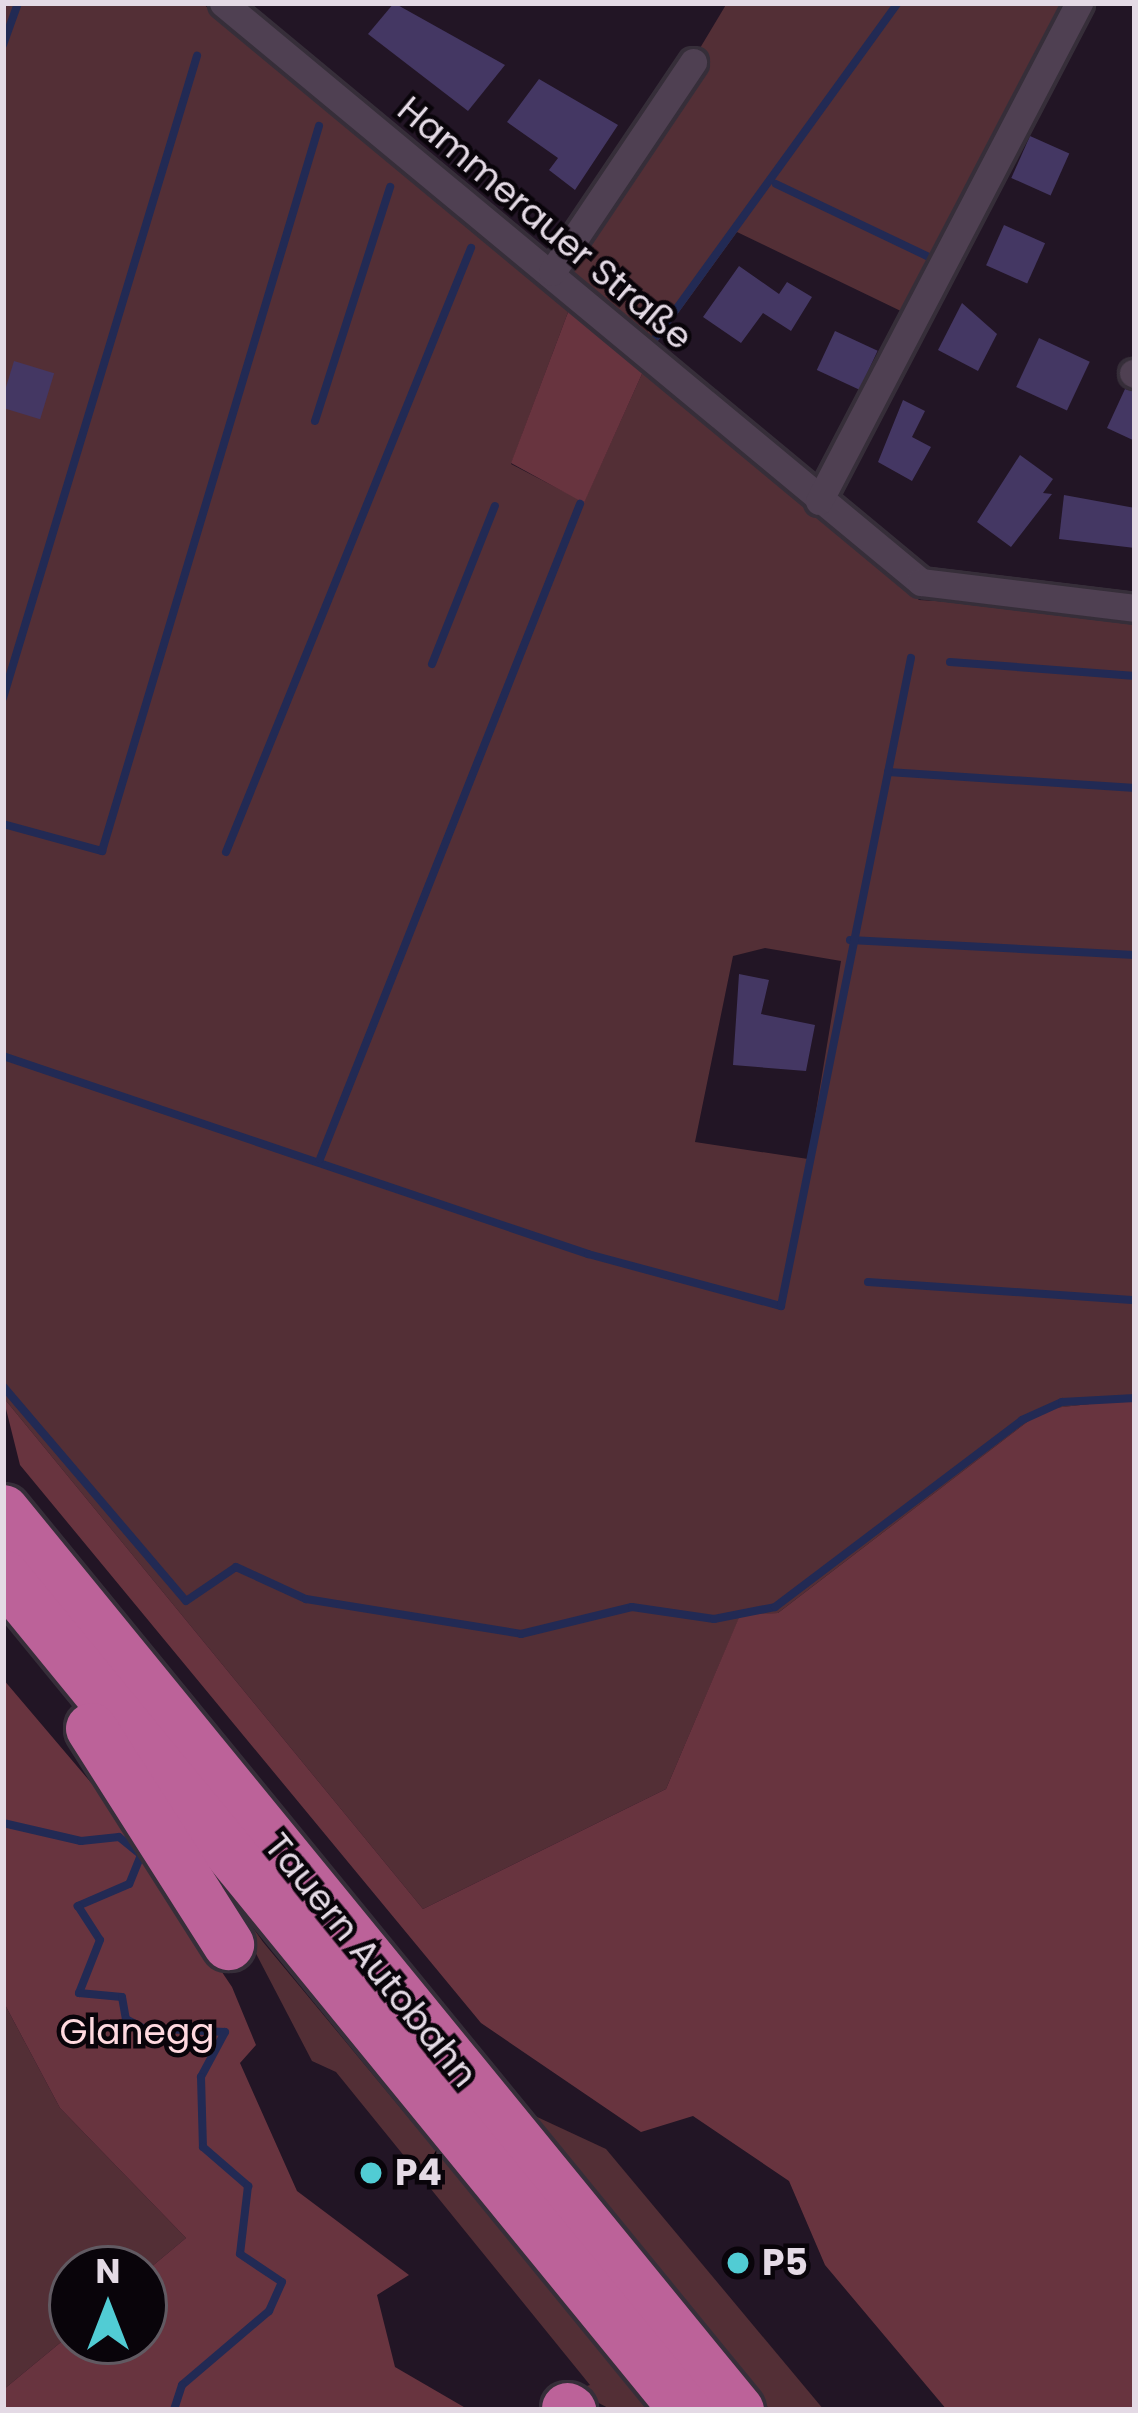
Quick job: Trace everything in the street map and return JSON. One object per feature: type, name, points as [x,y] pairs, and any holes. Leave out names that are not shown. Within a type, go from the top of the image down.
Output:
[{"type":"highway","name":"Tauern Autobahn","points":[[3,1510],[418,2002],[738,2410]]},
{"type":"highway","name":"Tauern Autobahn","points":[[3,1576],[685,2410]]},
{"type":"highway","points":[[3,1605],[228,1944]]},
{"type":"street","name":"Hammerauer Straße","points":[[223,3],[921,583],[1135,608]]},
{"type":"street","points":[[820,500],[1079,3]]},
{"type":"street","points":[[552,272],[693,62]]},
{"type":"shaded area","points":[[3,3],[202,3],[570,307],[511,464],[584,502],[646,365],[919,600],[1135,613],[1135,1399],[1044,1409],[778,1613],[740,1616],[666,1789],[423,1909],[3,1397]],"holes":[[[765,948],[841,961],[808,1159],[695,1142],[733,956]]]},
{"type":"shaded area","points":[[727,3],[1064,3],[907,314],[737,232],[655,345],[566,272]]},
{"type":"shaded area","points":[[214,1873],[263,1942],[651,2410],[612,2410],[574,2390],[590,2385],[336,2072],[312,2061]]},
{"type":"shaded area","points":[[3,2001],[60,2108],[186,2238],[168,2253],[168,2245],[48,2245],[48,2353],[3,2390]]},
{"type":"shaded area","points":[[535,2116],[606,2149],[824,2410],[770,2410]]},
{"type":"green space","points":[[570,307],[646,365],[584,503],[511,463]]},
{"type":"green space","points":[[3,1397],[423,1909],[666,1789],[740,1615],[778,1613],[1044,1409],[1135,1399],[1135,2410],[947,2410],[825,2265],[789,2181],[693,2116],[641,2132],[481,2023],[20,1465]]},
{"type":"green space","name":"Glanegg","points":[[3,1679],[110,1805],[232,1987],[256,2045],[240,2063],[297,2191],[409,2275],[377,2295],[395,2367],[469,2410],[3,2410],[3,2390],[48,2353],[48,2365],[168,2365],[168,2253],[186,2238],[60,2108],[3,2001]]},
{"type":"building","points":[[394,3],[505,65],[468,111],[368,34]]},
{"type":"building","points":[[539,79],[618,125],[575,190],[549,170],[558,158],[507,122]]},
{"type":"building","points":[[1030,136],[1069,153],[1051,196],[1011,178]]},
{"type":"building","points":[[1004,225],[1045,243],[1027,283],[986,265]]},
{"type":"building","points":[[739,266],[779,294],[787,282],[812,297],[791,331],[763,313],[741,343],[703,317]]},
{"type":"building","points":[[962,303],[997,334],[978,371],[938,350]]},
{"type":"building","points":[[835,331],[878,351],[859,390],[817,370]]},
{"type":"building","points":[[1039,338],[1090,362],[1067,411],[1016,387]]},
{"type":"building","points":[[14,361],[54,373],[40,419],[3,408]]},
{"type":"building","points":[[1125,389],[1135,392],[1135,441],[1107,428]]},
{"type":"building","points":[[903,400],[925,411],[912,437],[931,447],[912,481],[878,462]]},
{"type":"building","points":[[1020,455],[1053,479],[1043,493],[1052,494],[1011,547],[977,522]]},
{"type":"building","points":[[1064,495],[1135,508],[1135,548],[1059,539]]},
{"type":"building","points":[[739,974],[769,980],[761,1014],[815,1025],[806,1071],[733,1065]]},
{"type":"waterway","points":[[3,45],[18,3]]},
{"type":"waterway","points":[[656,337],[898,3]]},
{"type":"waterway","points":[[3,698],[197,56]]},
{"type":"waterway","points":[[3,824],[102,851],[319,126]]},
{"type":"waterway","points":[[776,184],[931,258]]},
{"type":"waterway","points":[[315,421],[390,187]]},
{"type":"waterway","points":[[226,852],[471,248]]},
{"type":"waterway","points":[[320,1159],[580,504]]},
{"type":"waterway","points":[[432,664],[495,506]]},
{"type":"waterway","points":[[3,1056],[588,1254],[781,1306],[911,658]]},
{"type":"waterway","points":[[950,662],[1135,676]]},
{"type":"waterway","points":[[888,772],[1135,788]]},
{"type":"waterway","points":[[850,940],[1135,955]]},
{"type":"waterway","points":[[868,1282],[1135,1300]]},
{"type":"waterway","points":[[3,1386],[186,1601],[236,1567],[306,1599],[521,1634],[632,1607],[714,1619],[775,1607],[1022,1420],[1062,1402],[1135,1398]]},
{"type":"waterway","points":[[3,1823],[81,1841],[119,1837],[141,1855],[129,1884],[78,1906],[100,1940],[79,1993],[122,1997],[126,2019],[143,2028],[225,2032],[201,2077],[203,2147],[248,2186],[240,2254],[282,2282],[269,2311],[182,2385],[174,2410]]},
{"type":"place","name":"P4","points":[[371,2173]]},
{"type":"place","name":"P5","points":[[738,2263]]}]
